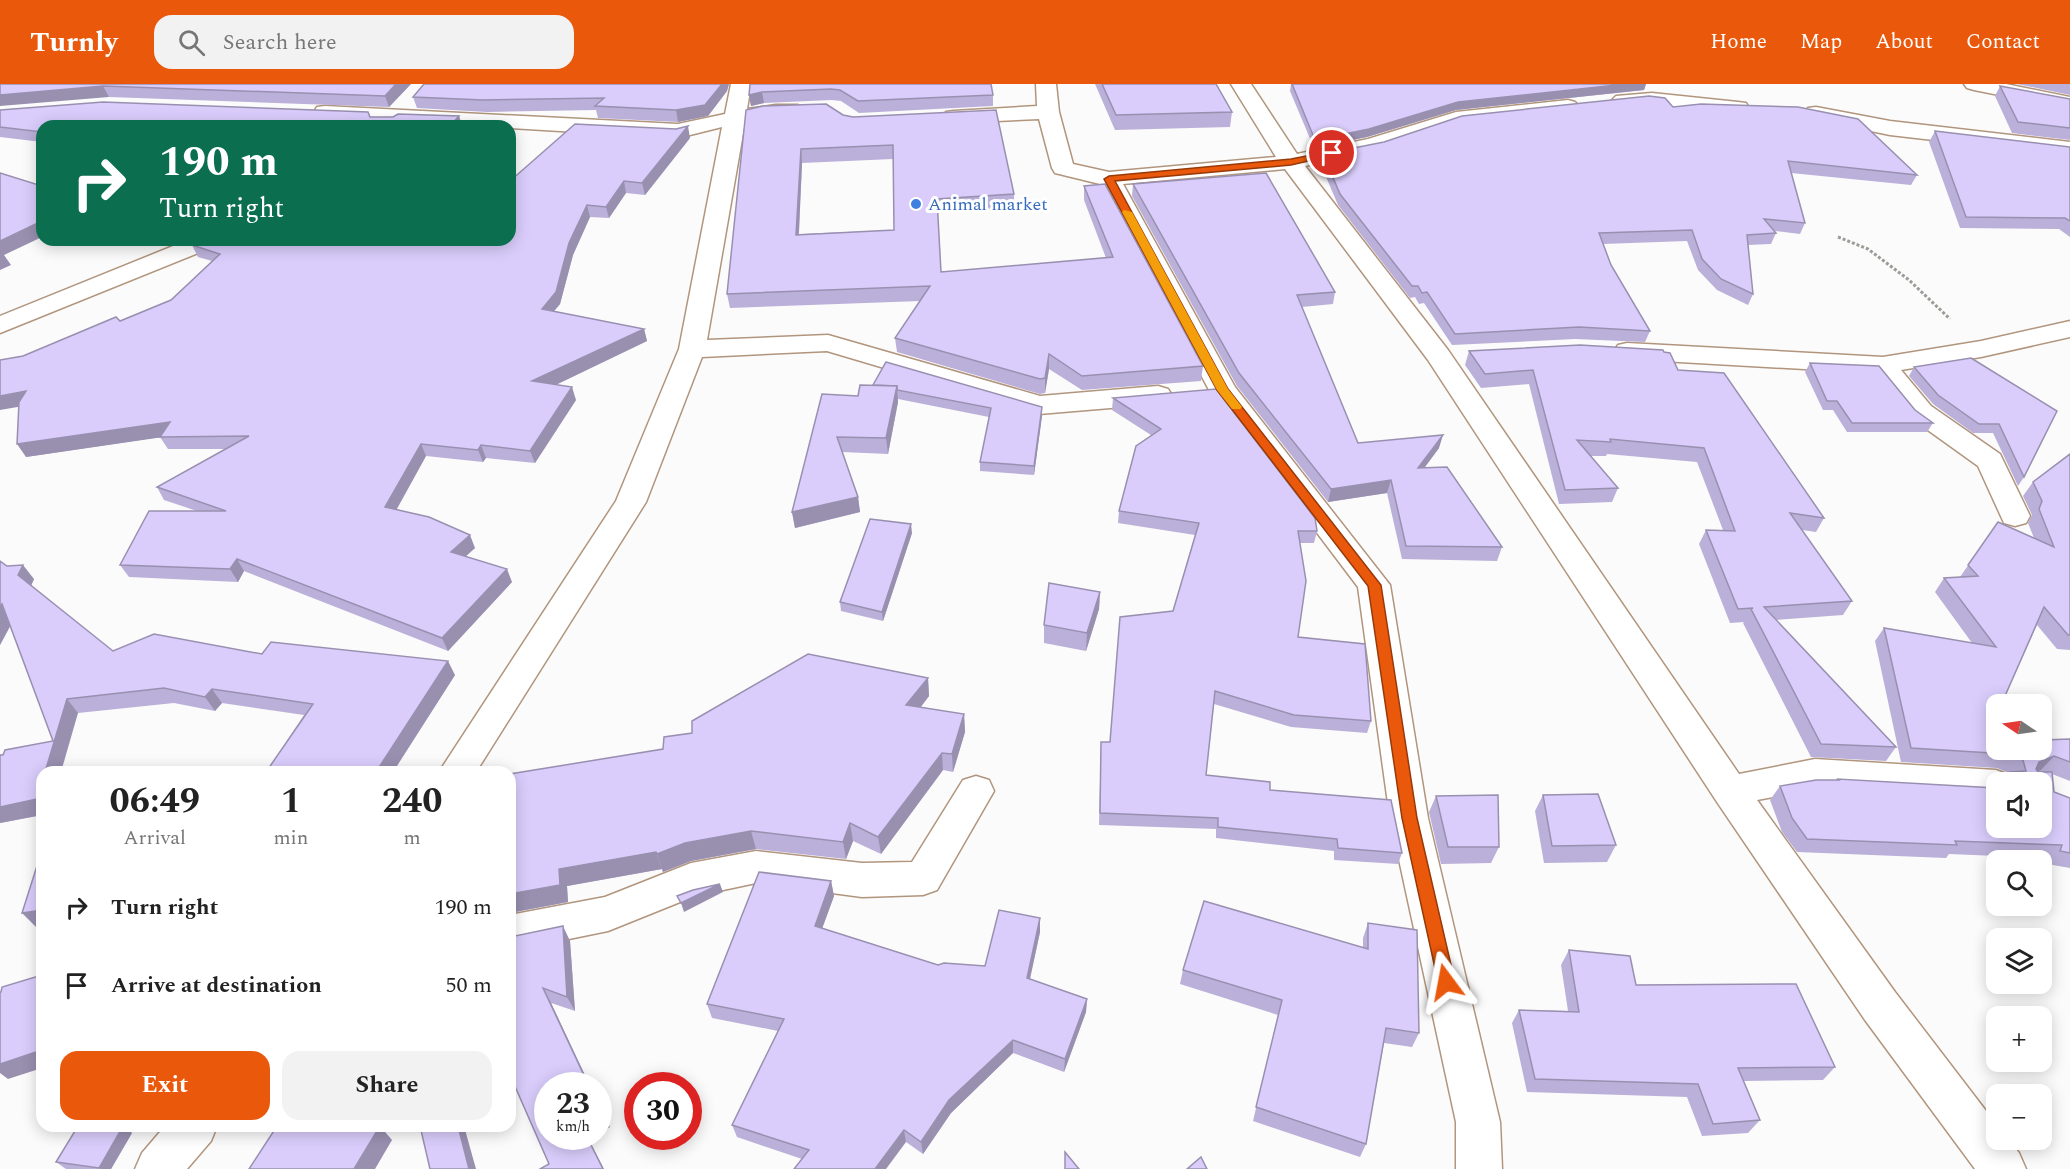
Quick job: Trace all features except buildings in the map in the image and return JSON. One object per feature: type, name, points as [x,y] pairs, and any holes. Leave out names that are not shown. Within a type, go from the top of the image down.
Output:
[{"type":"street","points":[[461,766],[631,502],[692,349],[741,84]]},
{"type":"street","points":[[1046,84],[1048,112],[1064,168],[1109,179],[1291,162],[1373,145],[1456,118],[1518,110],[1646,98],[1707,108],[1761,108]]},
{"type":"street","points":[[1241,84],[1291,162],[1439,356],[1730,791],[1880,1005],[2003,1169]]},
{"type":"street","points":[[1974,84],[2070,103]]},
{"type":"street","points":[[391,120],[410,100]]},
{"type":"street","points":[[516,126],[678,131],[764,111],[809,109]]},
{"type":"street","points":[[1794,109],[1890,128],[2070,149]]},
{"type":"street","points":[[301,111],[373,120]]},
{"type":"street","points":[[934,118],[1048,112]]},
{"type":"street","points":[[1109,179],[1203,391],[1374,585],[1409,818],[1478,1122],[1479,1169]]},
{"type":"street","points":[[0,325],[194,246]]},
{"type":"street","points":[[1598,350],[1883,365],[1982,349],[2070,329]]},
{"type":"street","points":[[692,349],[828,343],[1039,405],[1203,391]]},
{"type":"street","points":[[1439,356],[1473,354]]},
{"type":"street","points":[[1883,365],[1921,412],[1990,461],[2015,516]]},
{"type":"street","points":[[1730,791],[1815,774],[1986,784]]},
{"type":"street","points":[[516,932],[608,914],[691,880],[756,867],[862,880],[923,878],[975,791]]},
{"type":"street","points":[[158,1169],[190,1132]]},
{"type":"path","points":[[1838,237],[1868,249],[1909,280],[1982,349]]},
{"type":"slow traffic","points":[[1127,212],[1222,390],[1236,407]]},
{"type":"place","name":"Animal market","points":[[916,204]]},
{"type":"route","points":[[1332,153],[1291,162],[1109,179],[1222,390],[1374,585],[1409,818],[1446,982]]}]
